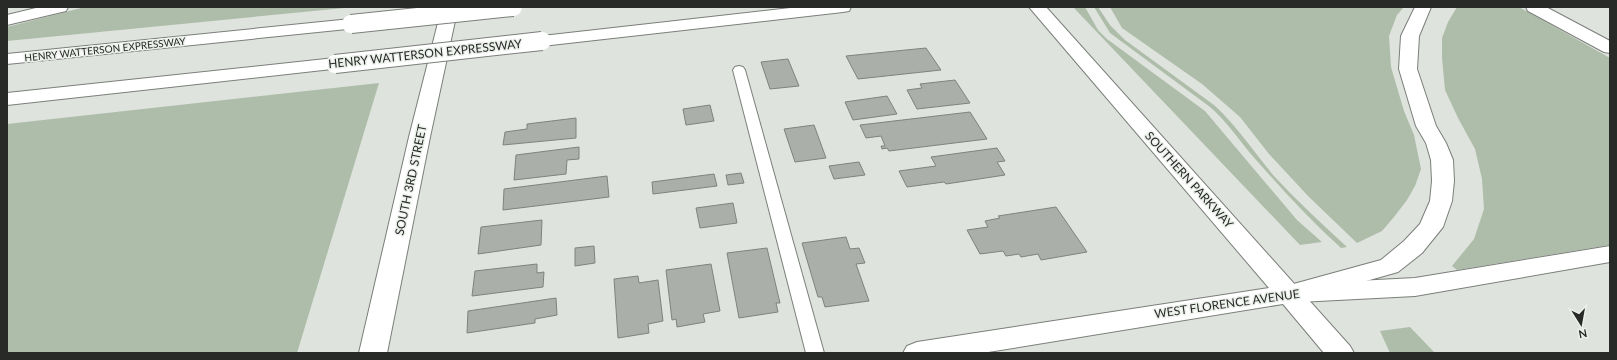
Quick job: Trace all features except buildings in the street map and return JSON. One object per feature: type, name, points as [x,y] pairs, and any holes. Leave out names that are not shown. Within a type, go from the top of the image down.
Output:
[{"type":"main road","points":[[7,20],[46,9],[60,7]]},
{"type":"main road","name":"SOUTH 3RD STREET","points":[[373,353],[406,207],[430,89],[450,7]]},
{"type":"main road","name":"HENRY WATTERSON EXPRESSWAY","points":[[7,59],[513,7]]},
{"type":"main road","name":"HENRY WATTERSON EXPRESSWAY","points":[[7,100],[843,7]]},
{"type":"main road","name":"SOUTHERN PARKWAY","points":[[1037,7],[1340,353]]},
{"type":"main road","points":[[1288,294],[1389,266],[1413,247],[1431,227],[1441,201],[1443,181],[1442,160],[1436,144],[1426,126],[1408,69],[1410,36],[1423,7]]},
{"type":"main road","points":[[1534,7],[1610,48]]},
{"type":"main road","name":"WEST FLORENCE AVENUE","points":[[917,353],[965,349],[1288,294],[1415,287],[1610,254]]},
{"type":"lane","points":[[739,70],[815,353]]},
{"type":"green space","points":[[85,7],[355,7],[7,41],[7,27]]},
{"type":"green space","points":[[1073,7],[1085,7],[1098,30],[1107,39],[1205,111],[1297,220],[1322,242],[1300,245]]},
{"type":"green space","points":[[1094,7],[1098,7],[1110,25],[1125,40],[1214,105],[1238,130],[1274,176],[1347,247],[1341,248],[1305,213],[1250,153],[1216,112],[1110,33]]},
{"type":"green space","points":[[1110,7],[1404,7],[1397,15],[1389,36],[1391,67],[1404,111],[1414,135],[1421,169],[1415,186],[1407,200],[1382,231],[1357,243],[1308,196],[1269,154],[1240,117],[1202,84],[1122,28]]},
{"type":"green space","points":[[1457,7],[1519,7],[1610,58],[1610,245],[1457,270],[1452,266],[1474,239],[1484,209],[1482,179],[1475,149],[1445,90],[1442,38],[1448,22]]},
{"type":"green space","points":[[379,83],[297,353],[7,353],[7,124]]},
{"type":"green space","points":[[1410,327],[1434,352],[1390,353],[1380,331]]}]
